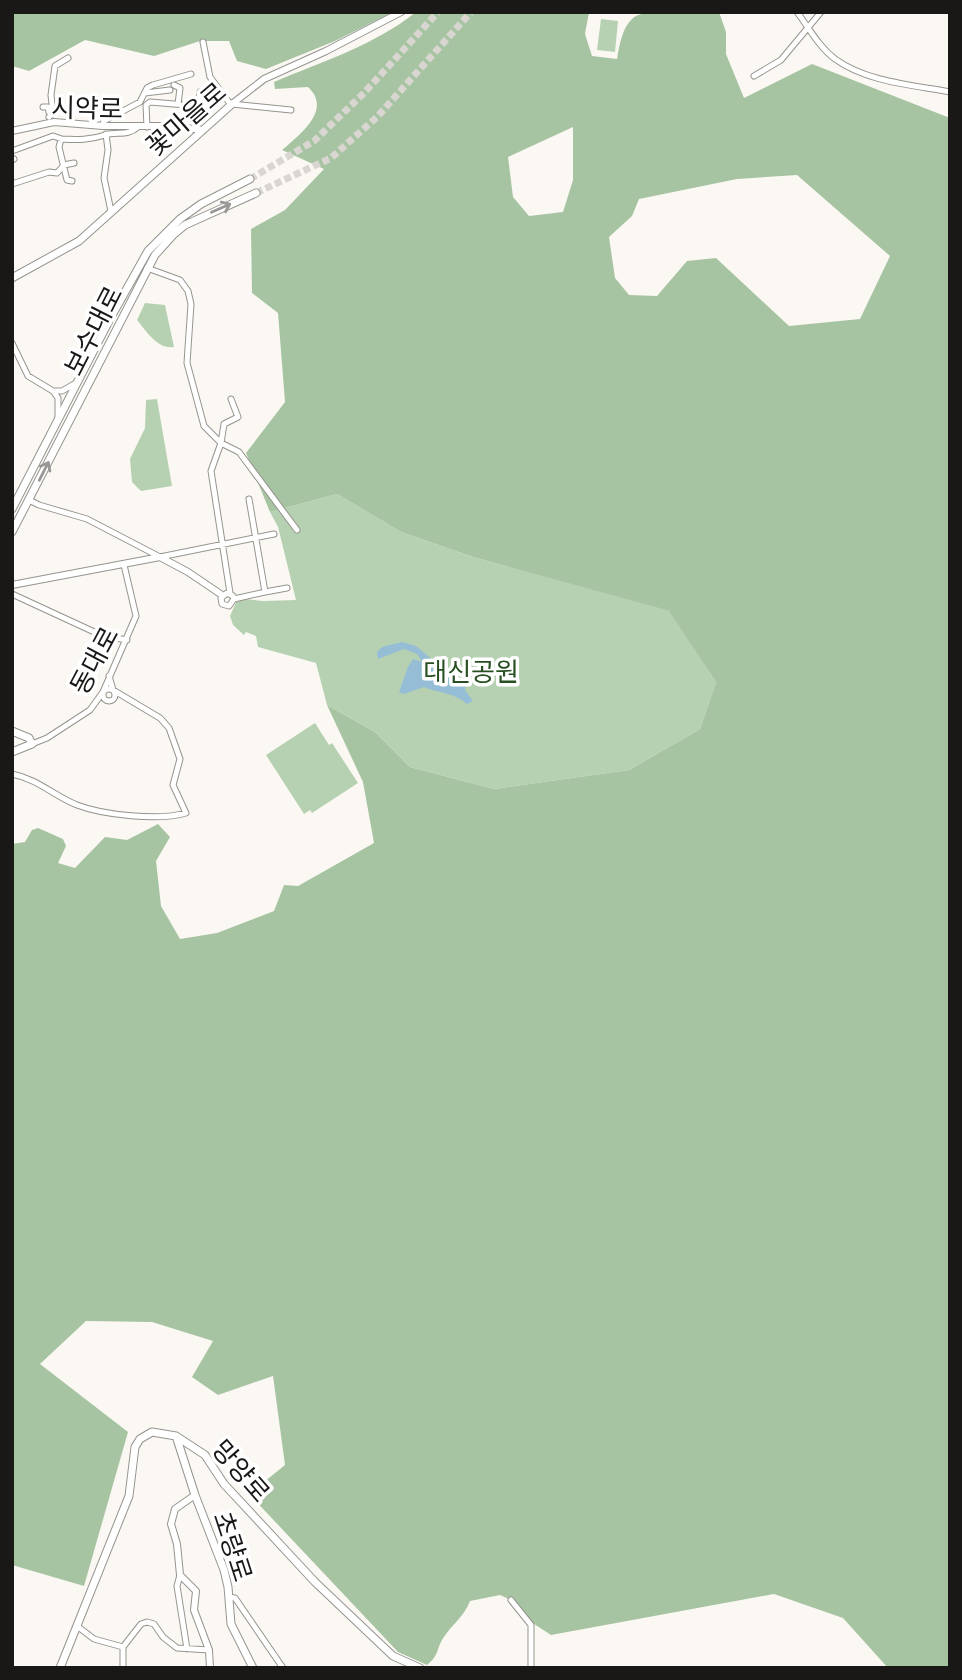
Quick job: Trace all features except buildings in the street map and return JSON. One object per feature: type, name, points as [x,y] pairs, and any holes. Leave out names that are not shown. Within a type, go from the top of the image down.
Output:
[{"type":"main road","name":"꽃마을로","points":[[12,278],[79,241],[200,129],[231,104]]},
{"type":"main road","name":"보수대로","points":[[12,509],[18,490],[59,420],[76,383],[148,251],[180,219],[201,204],[250,179]]},
{"type":"main road","name":"보수대로","points":[[12,532],[155,255],[186,225],[256,193]]},
{"type":"main road","points":[[12,731],[29,738],[32,744],[12,752]]},
{"type":"main road","name":"망양로","points":[[60,1668],[129,1496],[135,1447],[140,1439],[152,1432],[176,1436],[205,1454],[224,1485],[316,1582],[393,1656],[421,1668]]},
{"type":"main road","name":"초량로","points":[[176,1436],[223,1570],[231,1624],[253,1668]]},
{"type":"street","name":"꽃마을로","points":[[231,104],[264,79],[401,12]]},
{"type":"street","points":[[797,12],[820,44],[835,59],[862,73],[950,92]]},
{"type":"street","points":[[754,76],[781,60],[821,12]]},
{"type":"street","points":[[203,42],[210,78],[231,104],[291,110]]},
{"type":"street","points":[[51,119],[55,66],[68,58]]},
{"type":"street","points":[[102,126],[104,121],[140,102],[153,85],[191,74]]},
{"type":"street","points":[[145,93],[172,87],[180,88],[178,104]]},
{"type":"street","points":[[200,92],[200,129]]},
{"type":"street","points":[[147,127],[146,103],[208,106]]},
{"type":"street","points":[[43,107],[49,108],[51,119]]},
{"type":"street","name":"시약로","points":[[12,131],[51,119],[102,126],[200,129]]},
{"type":"street","points":[[12,151],[52,136],[62,139],[97,139],[106,134],[127,134],[138,127]]},
{"type":"street","points":[[106,134],[108,150],[104,178],[111,211]]},
{"type":"street","points":[[62,139],[59,147],[67,180],[72,181]]},
{"type":"street","points":[[12,184],[49,172],[58,173],[64,165],[74,163]]},
{"type":"street","points":[[147,268],[180,280],[188,291],[191,304],[187,363],[204,426],[221,443],[239,452],[297,530]]},
{"type":"street","points":[[12,343],[28,376],[53,391],[60,402],[59,420]]},
{"type":"street","points":[[53,391],[62,391],[76,383]]},
{"type":"street","points":[[229,596],[224,546],[211,471],[221,443],[224,424],[238,416],[231,399]]},
{"type":"street","points":[[249,499],[265,592]]},
{"type":"street","points":[[29,500],[87,519],[229,596],[287,588]]},
{"type":"street","points":[[12,585],[224,546],[274,534]]},
{"type":"street","name":"동대로","points":[[32,744],[47,738],[90,710],[103,692],[136,617],[124,565]]},
{"type":"street","points":[[12,594],[103,636],[127,640]]},
{"type":"street","points":[[108,676],[115,696],[110,701]]},
{"type":"street","points":[[12,774],[48,787],[75,804],[102,813],[135,816],[186,813],[173,785],[180,765],[179,752],[169,728],[160,718],[108,688],[103,692],[105,700],[110,701]]},
{"type":"street","points":[[90,710],[124,698]]},
{"type":"street","points":[[166,815],[176,810],[179,799]]},
{"type":"street","points":[[187,1649],[177,1586],[180,1575],[177,1544],[171,1524],[175,1509],[195,1495]]},
{"type":"street","points":[[180,1575],[196,1591],[194,1610],[209,1650],[210,1668]]},
{"type":"street","points":[[229,1597],[235,1598],[283,1668]]},
{"type":"street","points":[[511,1600],[531,1625],[531,1668]]},
{"type":"street","points":[[123,1668],[123,1647],[141,1624],[147,1622],[154,1624],[171,1644],[187,1649],[209,1650]]},
{"type":"street","points":[[76,1626],[94,1639],[123,1647]]},
{"type":"green space","points":[[660,11],[719,12],[726,32],[726,54],[744,98],[812,64],[950,118],[950,1668],[888,1668],[843,1618],[774,1594],[551,1635],[531,1622],[511,1600],[500,1595],[470,1601],[427,1665],[398,1652],[249,1494],[285,1465],[273,1376],[218,1395],[192,1377],[213,1341],[152,1322],[86,1321],[40,1364],[128,1432],[84,1586],[12,1565],[12,844],[25,842],[32,830],[38,828],[63,839],[66,846],[58,863],[75,868],[105,837],[127,840],[158,824],[170,837],[156,861],[161,906],[180,939],[217,933],[274,911],[284,885],[298,886],[374,843],[363,782],[327,705],[375,732],[410,767],[494,789],[629,770],[700,729],[716,682],[669,611],[473,557],[401,532],[337,494],[270,512],[246,453],[285,402],[278,313],[252,293],[251,229],[285,210],[324,169],[282,150],[311,121],[317,104],[315,96],[308,87],[275,89],[274,82],[347,52],[400,24],[416,12],[589,12],[585,34],[592,56],[617,59],[626,27],[639,15]],"holes":[[[573,127],[573,180],[563,212],[529,216],[513,197],[508,157]],[[797,175],[890,256],[860,319],[789,326],[716,258],[687,261],[657,296],[629,295],[615,278],[609,237],[632,216],[639,199],[737,179]]]},
{"type":"green space","points":[[12,12],[393,12],[335,41],[266,69],[237,61],[229,41],[200,41],[154,56],[85,40],[29,71],[12,66]]},
{"type":"green space","points":[[601,19],[618,21],[615,52],[597,50]]},
{"type":"green space","points":[[145,303],[165,305],[174,347],[158,343],[137,320]]},
{"type":"green space","points":[[157,399],[172,486],[141,491],[132,482],[130,459],[145,428],[146,400]]},
{"type":"green space","name":"대신공원","points":[[337,494],[401,532],[473,557],[670,611],[716,682],[700,729],[629,770],[494,789],[410,767],[375,732],[327,705],[316,663],[258,647],[256,636],[246,632],[244,635],[233,625],[230,616],[238,598],[263,601],[296,600],[278,527],[270,512]]},
{"type":"green space","points":[[315,723],[329,745],[332,743],[358,783],[312,813],[310,810],[304,814],[266,755]]},
{"type":"water","points":[[402,642],[416,646],[434,661],[434,669],[442,672],[444,677],[466,684],[465,690],[473,701],[467,704],[452,695],[424,687],[404,694],[399,692],[413,659],[422,662],[417,654],[404,649],[378,659],[377,652],[382,647]]},
{"type":"tunnel","points":[[250,179],[314,141],[364,93],[438,12]]},
{"type":"tunnel","points":[[256,193],[331,158],[377,117],[471,12]]}]
